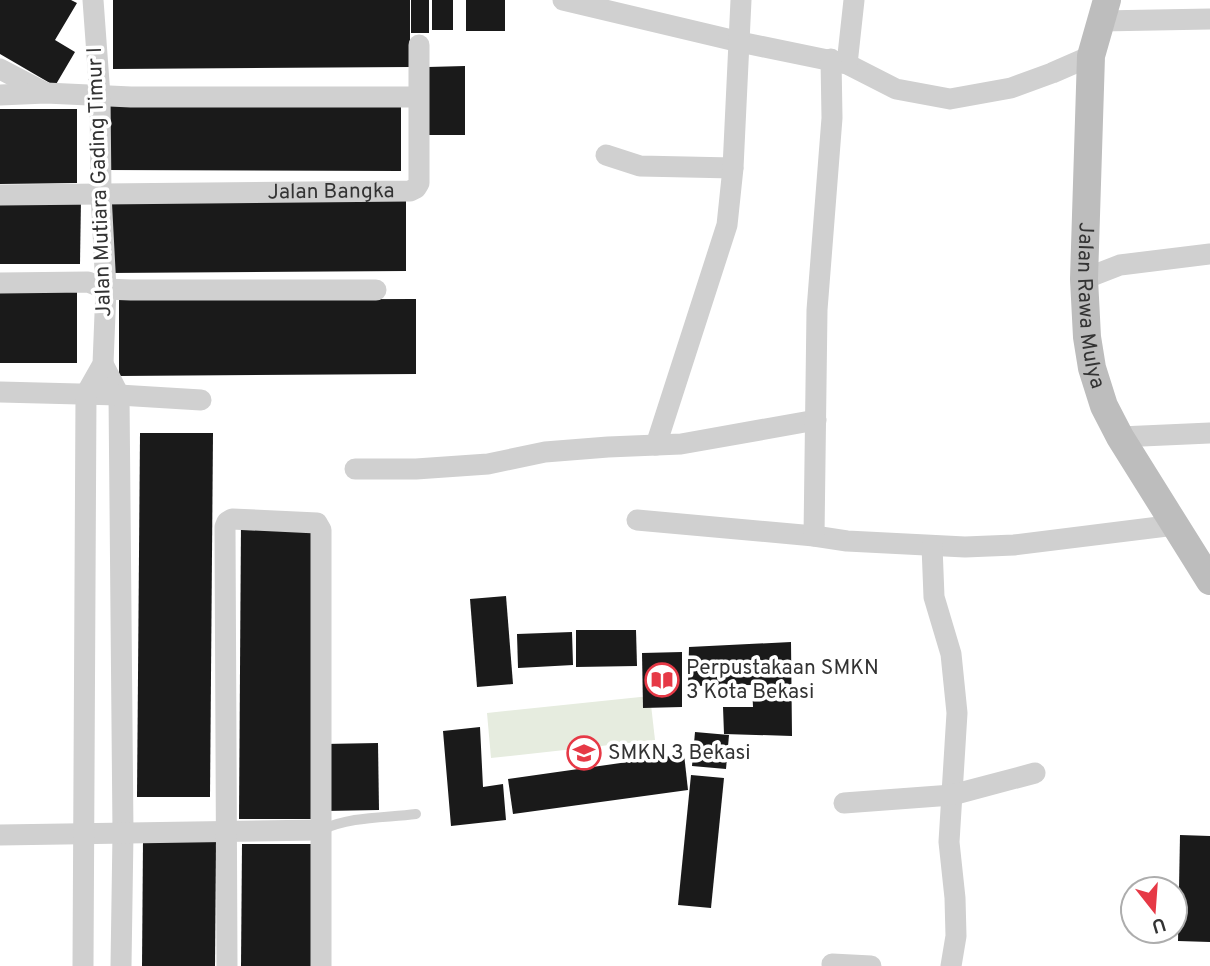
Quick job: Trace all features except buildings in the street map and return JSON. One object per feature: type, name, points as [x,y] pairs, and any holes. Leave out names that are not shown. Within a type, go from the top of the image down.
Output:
[{"type":"main road","name":"Jalan Rawa Mulya","points":[[1104,10],[1091,56],[1084,279],[1087,337],[1092,368],[1104,406],[1120,436],[1210,581]]},
{"type":"street","name":"Jalan Mutiara Gading Timur I","points":[[86,394],[103,364],[106,289],[100,96],[93,0]]},
{"type":"street","points":[[563,0],[740,42],[839,62],[896,89],[950,99],[1011,88],[1091,56]]},
{"type":"street","points":[[656,445],[727,225],[733,168],[741,0]]},
{"type":"street","points":[[814,536],[817,310],[832,118],[839,62],[854,0]]},
{"type":"street","points":[[1104,10],[1210,19]]},
{"type":"street","name":"Jalan Bangka","points":[[0,195],[410,191],[419,183],[419,45]]},
{"type":"street","points":[[0,69],[46,93]]},
{"type":"street","points":[[0,95],[46,93],[100,96],[418,97]]},
{"type":"street","points":[[606,155],[640,166],[733,168]]},
{"type":"street","points":[[1084,279],[1120,265],[1210,254]]},
{"type":"street","points":[[0,283],[88,282],[106,289],[376,290]]},
{"type":"street","name":"Jalan Mutiara Gading Timur I","points":[[103,364],[119,395]]},
{"type":"street","points":[[0,392],[201,400]]},
{"type":"street","points":[[83,966],[86,394]]},
{"type":"street","points":[[119,395],[123,833],[121,966]]},
{"type":"street","points":[[355,469],[477,465],[545,453],[681,444],[816,419]]},
{"type":"street","points":[[1120,436],[1210,433]]},
{"type":"street","points":[[227,966],[225,527],[232,519],[317,523],[321,530],[321,966]]},
{"type":"street","points":[[636,520],[847,541],[932,546],[1013,545],[1175,526]]},
{"type":"street","points":[[932,546],[934,597],[951,654],[957,713],[949,842],[956,936],[951,966]]},
{"type":"street","points":[[844,803],[952,795],[1035,773]]},
{"type":"street","points":[[0,835],[321,830]]},
{"type":"street","points":[[832,964],[871,966]]},
{"type":"lane","points":[[321,830],[352,820],[416,814]]},
{"type":"shaded area","points":[[650,696],[655,740],[491,758],[487,713]]},
{"type":"place","name":"Perpustakaan SMKN 3 Kota Bekasi","points":[[662,680]]},
{"type":"place","name":"SMKN 3 Bekasi","points":[[584,753]]}]
